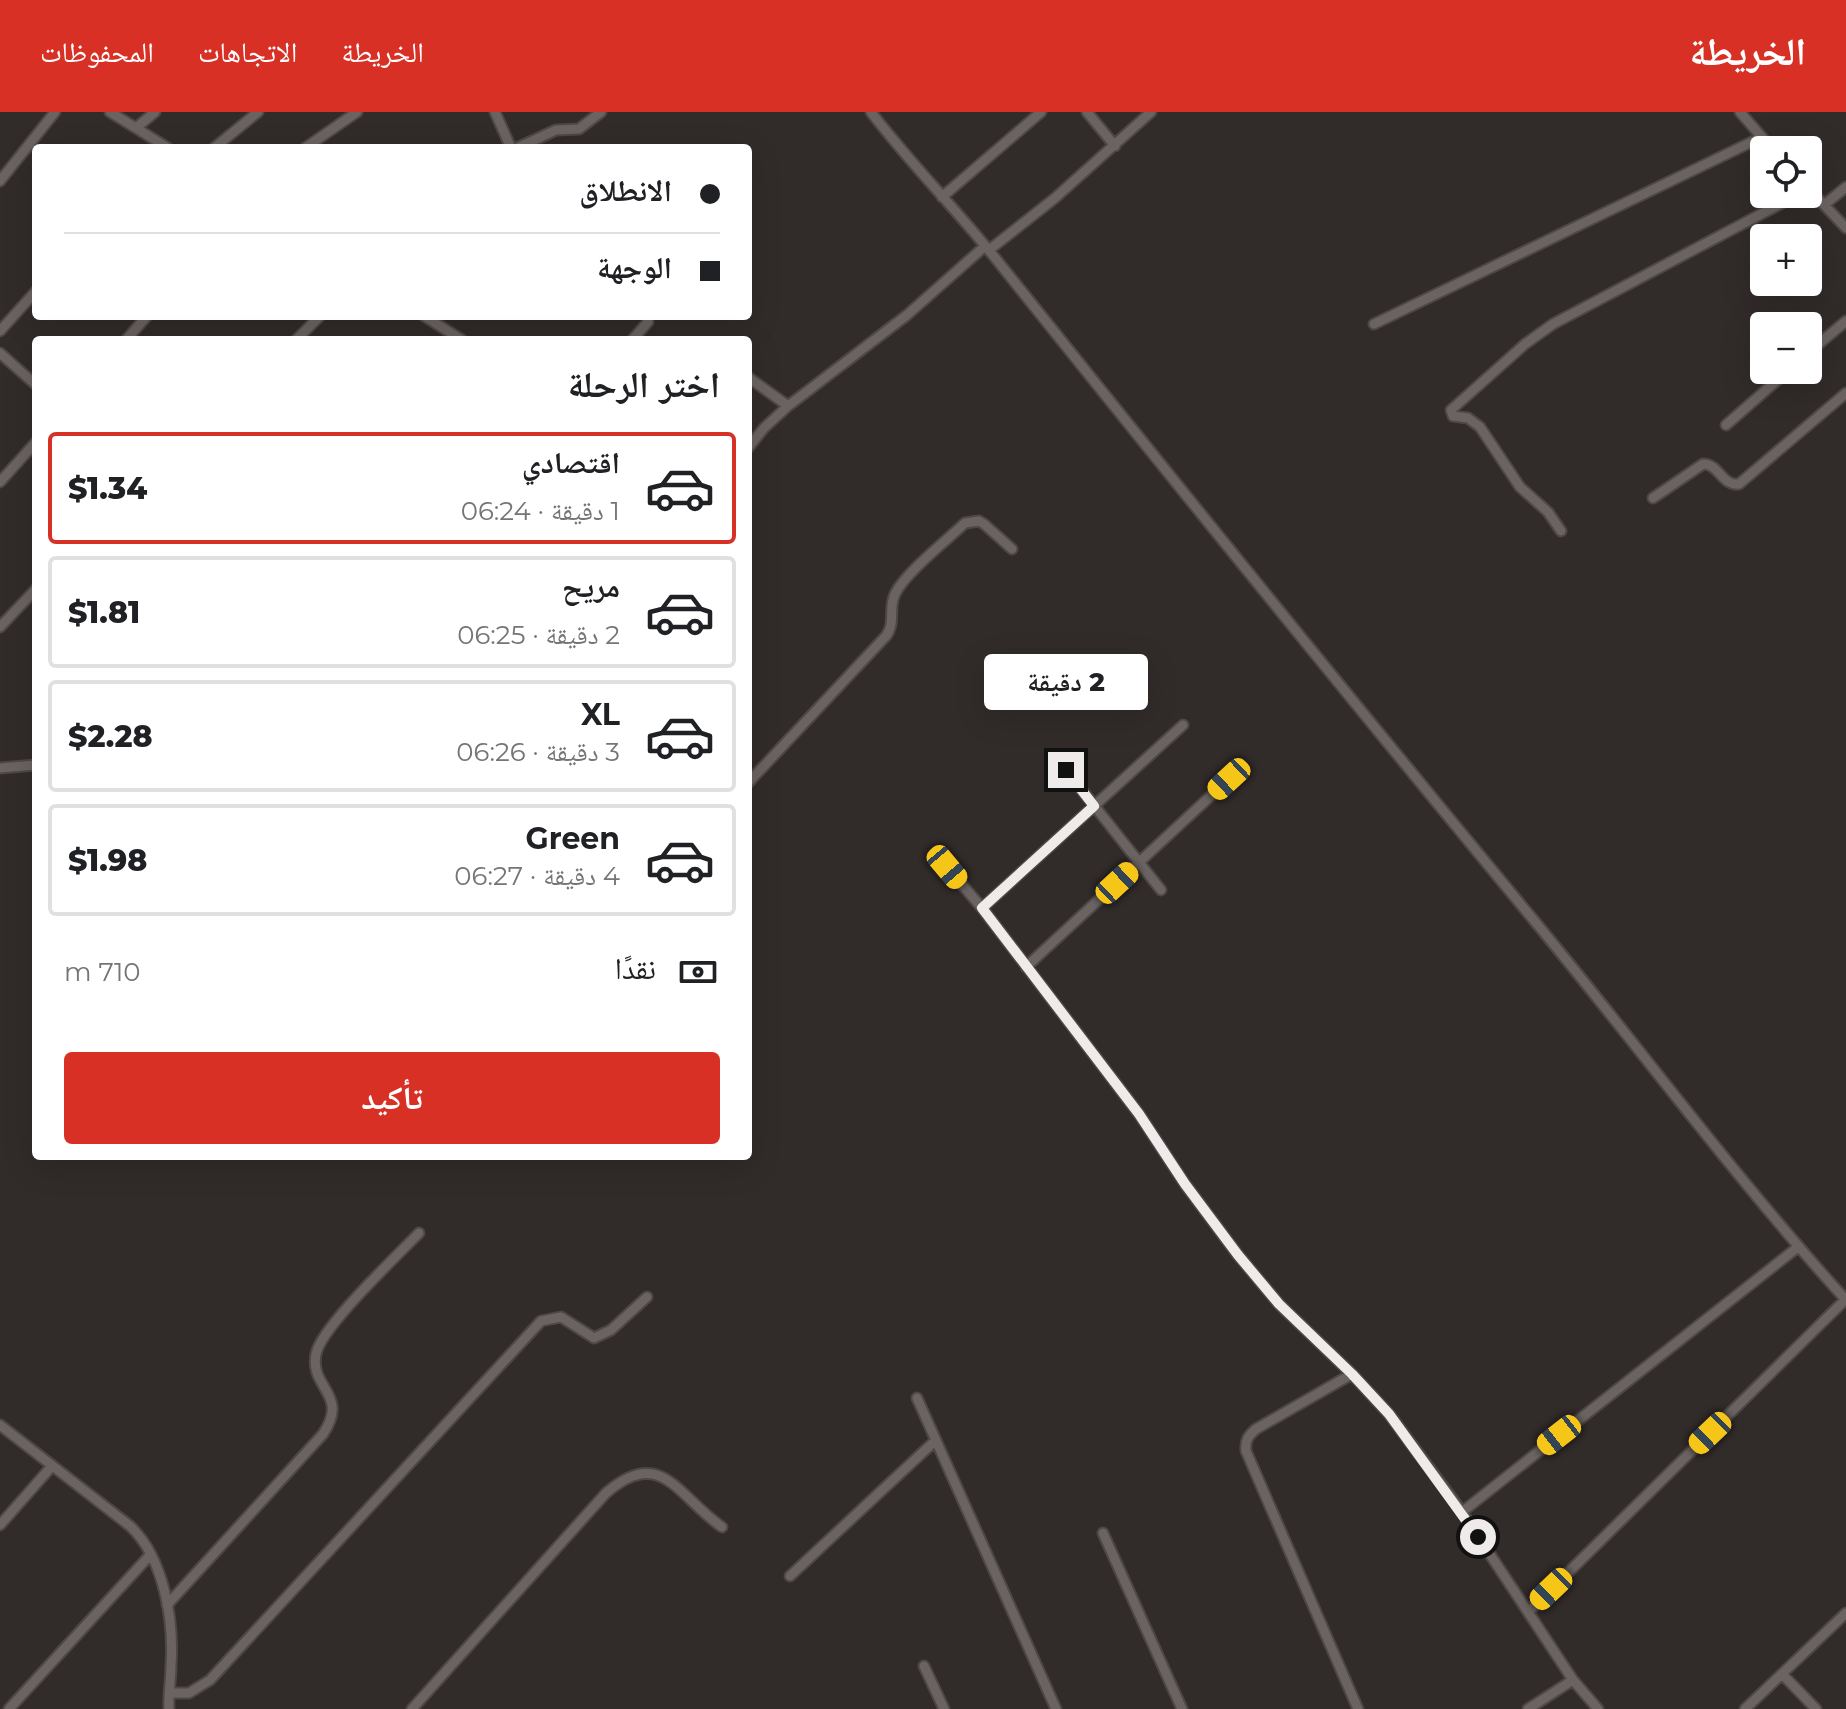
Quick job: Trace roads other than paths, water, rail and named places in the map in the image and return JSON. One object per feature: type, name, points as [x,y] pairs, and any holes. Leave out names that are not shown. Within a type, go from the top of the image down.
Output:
[{"type":"street","points":[[0,181],[55,112]]},
{"type":"street","points":[[110,112],[162,144]]},
{"type":"street","points":[[136,128],[155,112]]},
{"type":"street","points":[[219,144],[258,112]]},
{"type":"street","points":[[311,144],[357,112]]},
{"type":"street","points":[[495,112],[509,144]]},
{"type":"street","points":[[526,144],[556,130],[579,129],[601,112]]},
{"type":"street","points":[[871,112],[987,248],[1136,436],[1798,1247],[1846,1300],[1528,1612]]},
{"type":"street","points":[[942,197],[1041,112]]},
{"type":"street","points":[[1087,112],[1115,146]]},
{"type":"street","points":[[752,443],[788,406],[907,315],[1115,146],[1151,112]]},
{"type":"street","points":[[1740,112],[1761,136]]},
{"type":"street","points":[[1374,324],[1750,143]]},
{"type":"street","points":[[1846,187],[1824,205],[1846,228]]},
{"type":"street","points":[[1561,531],[1542,506],[1520,487],[1480,427],[1468,418],[1453,416],[1451,410],[1525,344],[1553,324],[1773,208]]},
{"type":"street","points":[[0,331],[32,295]]},
{"type":"street","points":[[130,336],[144,320]]},
{"type":"street","points":[[300,336],[316,320]]},
{"type":"street","points":[[430,320],[456,336]]},
{"type":"street","points":[[636,336],[648,320]]},
{"type":"street","points":[[1822,341],[1846,321]]},
{"type":"street","points":[[0,353],[32,381]]},
{"type":"street","points":[[752,380],[788,406]]},
{"type":"street","points":[[1726,425],[1773,384]]},
{"type":"street","points":[[1653,498],[1703,464],[1713,466],[1727,481],[1739,484],[1846,393]]},
{"type":"street","points":[[0,482],[32,446]]},
{"type":"street","points":[[752,779],[886,636],[891,625],[894,595],[901,584],[965,523],[979,521],[1012,549]]},
{"type":"street","points":[[0,627],[32,593]]},
{"type":"street","points":[[982,908],[1183,725]]},
{"type":"street","points":[[0,768],[32,765]]},
{"type":"street","points":[[1066,770],[1161,890]]},
{"type":"street","points":[[1026,967],[1229,779]]},
{"type":"street","points":[[947,867],[982,908],[1139,1114],[1185,1184],[1238,1255],[1279,1304],[1389,1414],[1462,1512],[1573,1680],[1598,1709]]},
{"type":"street","points":[[167,1605],[323,1434],[334,1413],[316,1370],[318,1347],[331,1327],[419,1233]]},
{"type":"street","points":[[1462,1512],[1798,1247]]},
{"type":"street","points":[[169,1693],[189,1693],[210,1680],[541,1321],[561,1317],[594,1338],[611,1330],[647,1297]]},
{"type":"street","points":[[1352,1374],[1256,1429],[1248,1436],[1246,1451],[1358,1709]]},
{"type":"street","points":[[917,1398],[1056,1709]]},
{"type":"street","points":[[0,1425],[130,1526],[151,1554],[167,1605],[172,1663],[169,1709]]},
{"type":"street","points":[[790,1576],[936,1440]]},
{"type":"street","points":[[0,1525],[52,1466]]},
{"type":"street","points":[[412,1709],[620,1481],[634,1474],[665,1477],[722,1527]]},
{"type":"street","points":[[1103,1533],[1182,1709]]},
{"type":"street","points":[[9,1709],[151,1554]]},
{"type":"street","points":[[1745,1709],[1846,1613]]},
{"type":"street","points":[[924,1666],[944,1709]]},
{"type":"street","points":[[1782,1674],[1816,1709]]},
{"type":"street","points":[[1528,1709],[1573,1680]]}]
